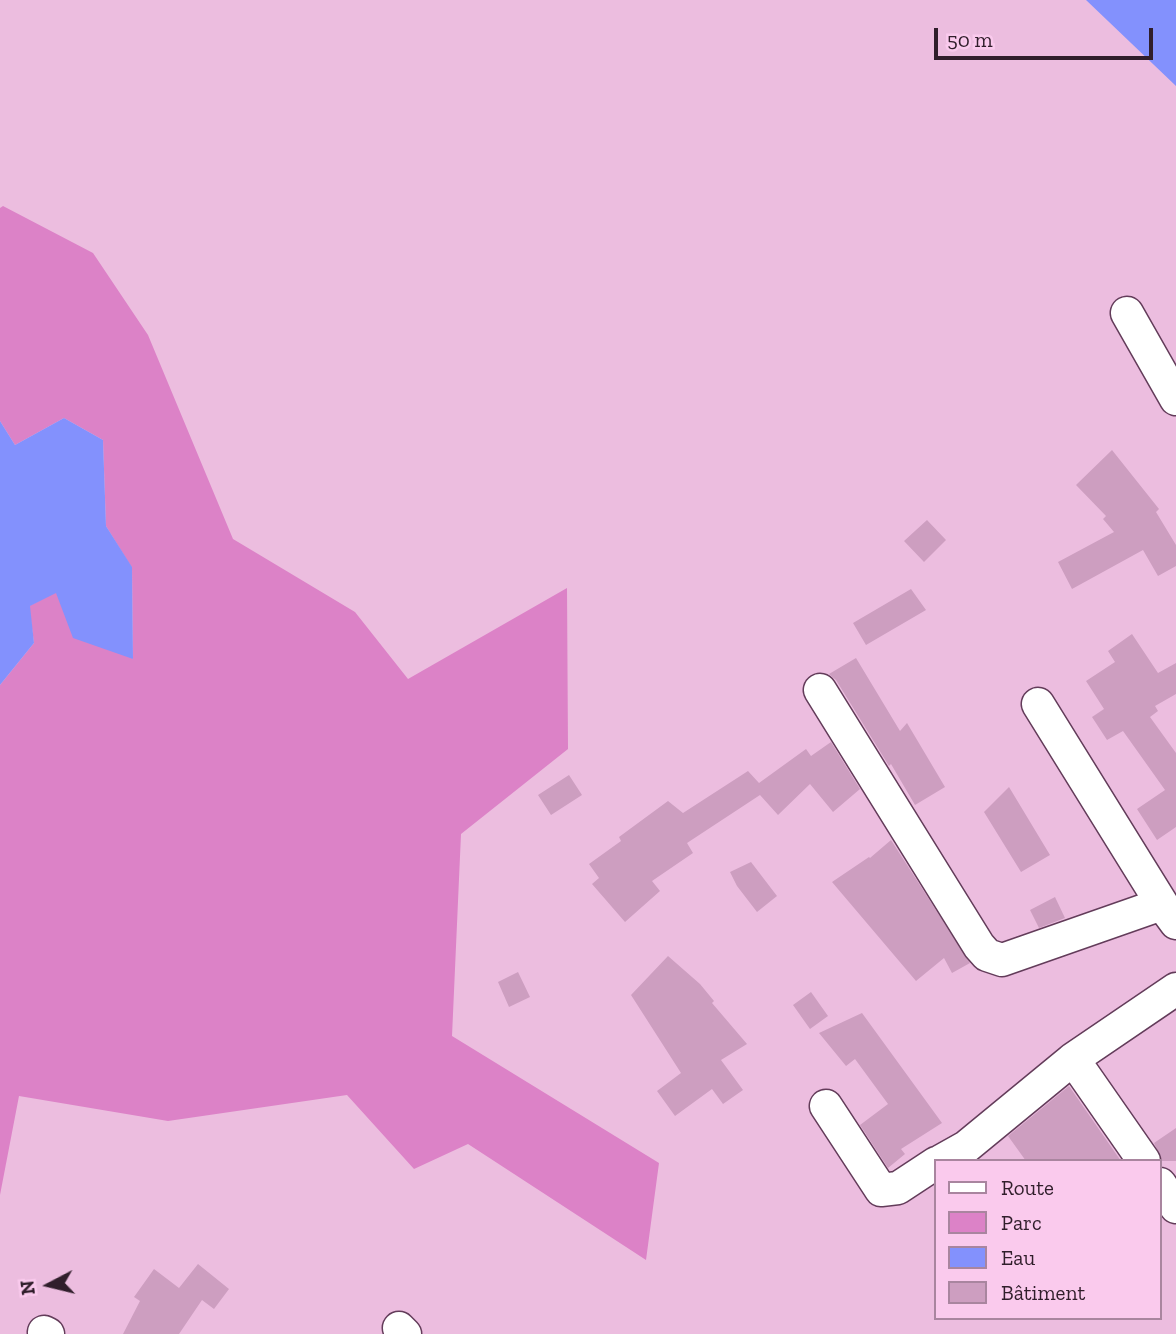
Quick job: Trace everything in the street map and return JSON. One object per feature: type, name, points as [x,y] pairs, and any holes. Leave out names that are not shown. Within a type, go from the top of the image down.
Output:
[{"type":"street","points":[[1127,313],[1176,399]]},
{"type":"street","points":[[820,690],[987,955],[1002,960],[1169,914],[1038,704]]},
{"type":"street","points":[[945,1159],[966,1147],[1073,1059],[1176,989]]},
{"type":"street","points":[[1073,1059],[1143,1159]]},
{"type":"street","points":[[826,1107],[881,1190],[898,1188],[934,1164]]},
{"type":"street","points":[[1162,1187],[1176,1207]]},
{"type":"green space","points":[[3,206],[93,253],[148,335],[233,539],[355,612],[408,679],[567,588],[568,749],[461,834],[452,1036],[659,1163],[646,1260],[468,1144],[414,1169],[347,1095],[168,1121],[19,1096],[0,1195],[0,685],[34,643],[29,606],[56,592],[133,659],[132,568],[106,526],[103,440],[64,418],[15,445],[0,421],[0,208]]},
{"type":"water","points":[[1086,0],[1176,0],[1176,86]]},
{"type":"water","points":[[64,418],[103,440],[106,526],[132,567],[133,659],[73,638],[56,593],[30,606],[34,643],[0,685],[0,421],[15,445]]},
{"type":"building","points":[[1112,450],[1159,509],[1156,512],[1176,545],[1176,566],[1158,576],[1143,550],[1072,589],[1058,562],[1114,532],[1103,519],[1106,516],[1076,485]]},
{"type":"building","points":[[927,520],[946,540],[924,562],[904,541]]},
{"type":"building","points":[[911,589],[926,610],[866,645],[853,623]]},
{"type":"building","points":[[1132,634],[1158,673],[1176,663],[1176,694],[1155,706],[1158,711],[1150,717],[1176,753],[1176,827],[1157,840],[1137,809],[1165,790],[1123,731],[1107,740],[1092,717],[1104,709],[1086,681],[1115,662],[1108,651]]},
{"type":"building","points":[[856,658],[900,731],[907,723],[945,787],[915,805],[836,680],[829,674]]},
{"type":"building","points":[[831,742],[860,789],[833,812],[810,784],[778,815],[760,795],[687,843],[693,853],[652,881],[660,891],[625,922],[592,884],[599,878],[589,864],[621,841],[619,837],[668,801],[683,813],[748,771],[759,783],[806,749],[811,756]]},
{"type":"building","points":[[569,775],[582,795],[551,815],[538,795]]},
{"type":"building","points":[[1009,787],[1050,855],[1021,872],[984,812]]},
{"type":"building","points":[[891,840],[970,963],[952,973],[944,958],[916,981],[832,882],[870,858]]},
{"type":"building","points":[[751,862],[777,896],[757,912],[730,872]]},
{"type":"building","points":[[1055,897],[1065,918],[1039,928],[1030,910]]},
{"type":"building","points":[[668,956],[700,984],[714,1001],[712,1003],[747,1044],[721,1060],[743,1090],[723,1104],[712,1089],[675,1116],[657,1091],[681,1073],[631,995]]},
{"type":"building","points":[[518,972],[530,997],[509,1007],[498,982]]},
{"type":"building","points":[[811,992],[828,1016],[810,1029],[793,1005]]},
{"type":"building","points":[[862,1013],[942,1123],[901,1149],[905,1154],[888,1168],[860,1125],[888,1104],[855,1059],[846,1066],[819,1033]]},
{"type":"building","points":[[1069,1086],[1120,1159],[1025,1159],[1008,1136]]},
{"type":"building","points":[[1176,1128],[1176,1161],[1162,1161],[1154,1143]]},
{"type":"building","points":[[198,1264],[229,1289],[214,1309],[202,1300],[179,1334],[123,1334],[140,1301],[134,1297],[154,1269],[179,1288]]}]
